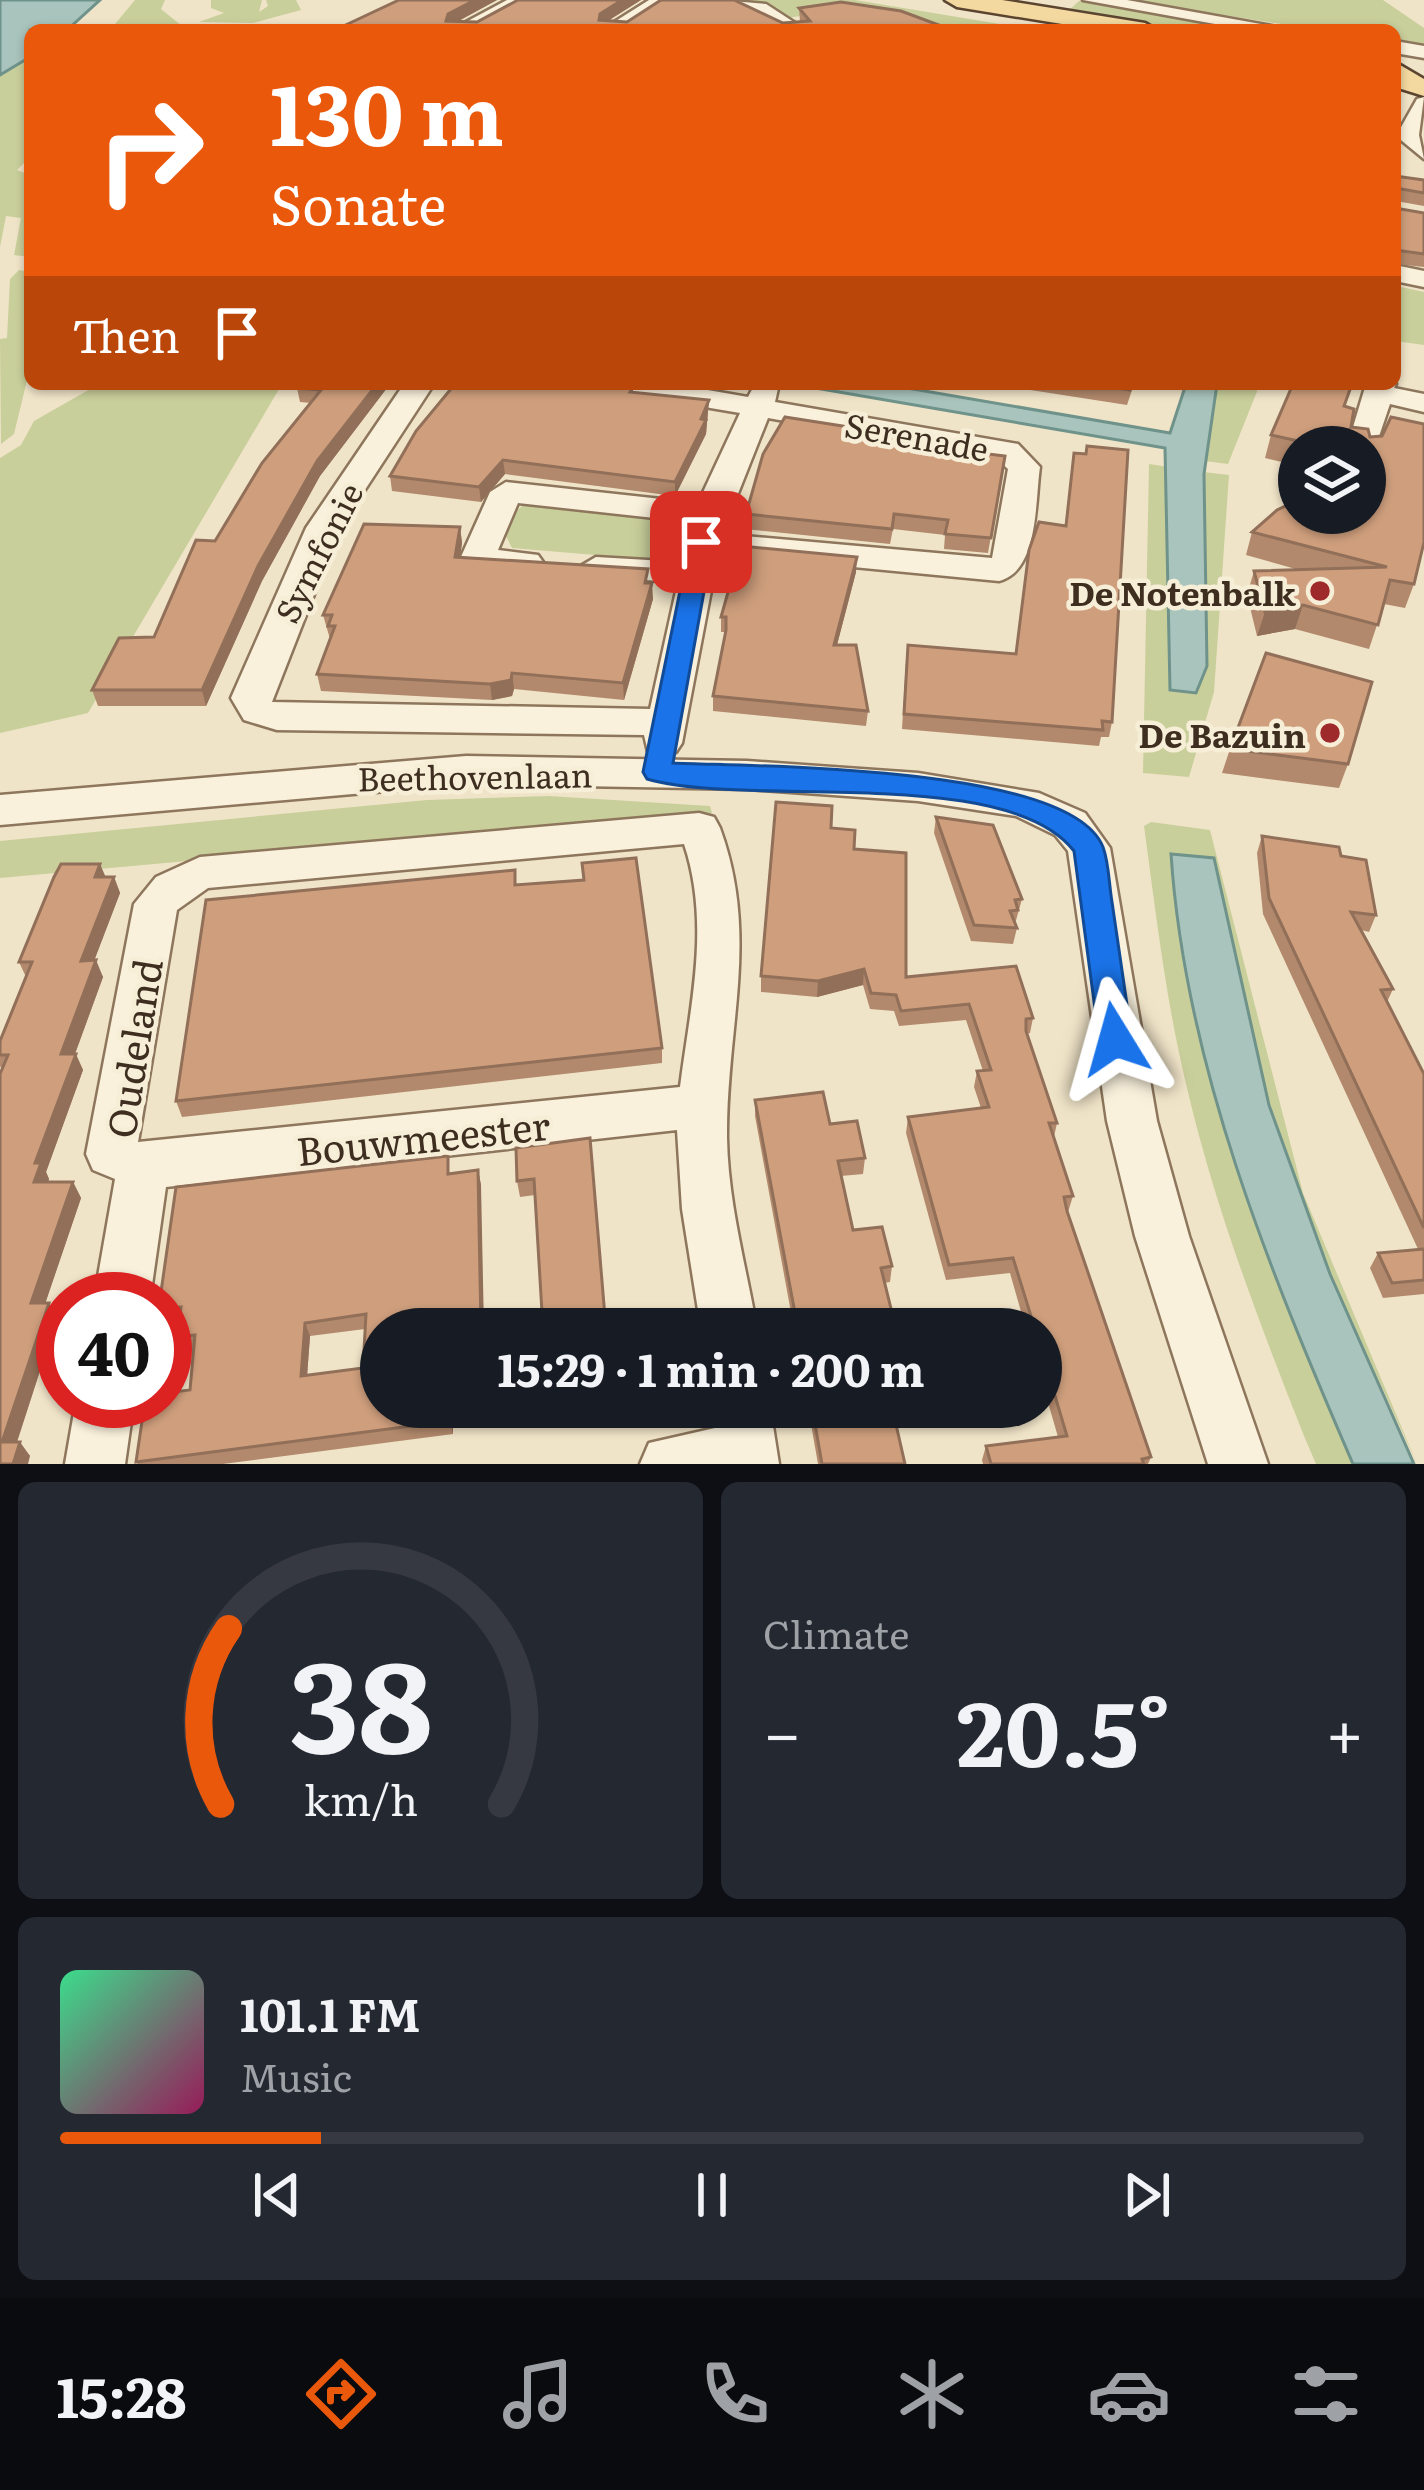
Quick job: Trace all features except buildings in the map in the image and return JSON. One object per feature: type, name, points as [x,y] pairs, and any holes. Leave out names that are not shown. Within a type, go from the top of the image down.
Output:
[{"type":"main road","points":[[957,0],[1107,24]]},
{"type":"street","points":[[473,24],[521,0]]},
{"type":"street","points":[[621,24],[662,0]]},
{"type":"street","points":[[729,0],[759,8],[786,24]]},
{"type":"street","points":[[1092,0],[1246,24]]},
{"type":"street","points":[[1410,147],[1407,136],[1424,103]]},
{"type":"street","name":"Symfonie","points":[[277,717],[258,711],[250,698],[276,632],[341,495],[415,390]]},
{"type":"street","points":[[657,772],[701,543],[762,395],[698,390]]},
{"type":"street","name":"Serenade","points":[[701,543],[561,565],[478,560],[506,491],[701,543],[977,573],[999,571],[1009,560],[1021,458],[762,395]]},
{"type":"street","points":[[1372,411],[1424,403]]},
{"type":"street","points":[[1372,411],[1424,432]]},
{"type":"street","name":"Beethovenlaan","points":[[277,717],[666,722]]},
{"type":"street","name":"Beethovenlaan","points":[[0,809],[423,772],[657,772],[806,777],[995,798],[1050,812],[1083,836],[1098,886],[1117,1049],[1145,1172],[1238,1464]]},
{"type":"street","name":"Beethovenlaan","points":[[200,872],[699,829],[707,847],[724,955],[715,1083]]},
{"type":"street","name":"Oudeland","points":[[126,1272],[143,1167],[111,1154],[156,904],[171,888],[200,872]]},
{"type":"street","points":[[715,1083],[702,1141],[726,1308]]},
{"type":"street","name":"Bouwmeester","points":[[143,1167],[715,1083]]},
{"type":"street","points":[[95,1464],[101,1428]]},
{"type":"street","points":[[670,1464],[746,1441]]},
{"type":"green space","points":[[135,0],[165,0],[161,9],[180,24],[115,24]]},
{"type":"green space","points":[[211,0],[262,0],[259,12],[268,6],[266,0],[296,0],[301,10],[253,23],[199,22],[224,13],[211,8]]},
{"type":"green space","points":[[744,0],[855,0],[1000,24],[886,24],[821,13],[780,19]]},
{"type":"green space","points":[[1124,0],[1383,0],[1424,28],[1424,46],[1401,42],[1401,24],[1282,24]]},
{"type":"green space","points":[[1079,1],[1230,24],[1133,24],[1066,13]]},
{"type":"green space","points":[[24,61],[24,163],[17,170],[24,173],[24,256],[14,255],[21,218],[6,216],[0,247],[0,75]]},
{"type":"green space","points":[[24,271],[25,390],[14,434],[1,444],[0,339],[7,338],[10,279]]},
{"type":"green space","points":[[1401,287],[1424,292],[1424,345],[1401,342]]},
{"type":"green space","points":[[88,390],[278,390],[88,713],[0,733],[0,458],[21,445],[34,421]]},
{"type":"green space","points":[[1216,390],[1258,390],[1228,464],[1205,461]]},
{"type":"green space","points":[[1149,464],[1169,467],[1172,565],[1207,666],[1204,472],[1229,475],[1214,692],[1189,777],[1143,773]]},
{"type":"green space","points":[[527,502],[686,524],[679,548],[655,560],[512,548],[505,534],[514,513]]},
{"type":"green space","points":[[549,796],[710,806],[712,813],[0,878],[0,841],[427,800]]},
{"type":"green space","points":[[1151,822],[1210,830],[1303,1193],[1417,1464],[1330,1274],[1260,1075],[1171,855],[1194,1012],[1236,1166],[1353,1464],[1316,1464],[1304,1436],[1224,1221],[1198,1133],[1167,991],[1144,826]]},
{"type":"water","points":[[0,0],[100,0],[74,24],[24,24],[24,61],[0,75]]},
{"type":"water","points":[[827,390],[919,390],[1170,433],[1184,390],[1216,390],[1204,474],[1207,666],[1196,693],[1170,690],[1165,448]]},
{"type":"water","points":[[1171,854],[1214,858],[1269,1105],[1330,1274],[1414,1464],[1353,1464],[1292,1317],[1213,1089],[1179,933]]},
{"type":"place","name":"De Notenbalk","points":[[1320,591]]},
{"type":"place","name":"De Bazuin","points":[[1330,733]]},
{"type":"route","points":[[701,542],[657,772],[865,782],[959,792],[1050,812],[1083,836],[1089,848],[1098,886],[1115,1039]]}]
